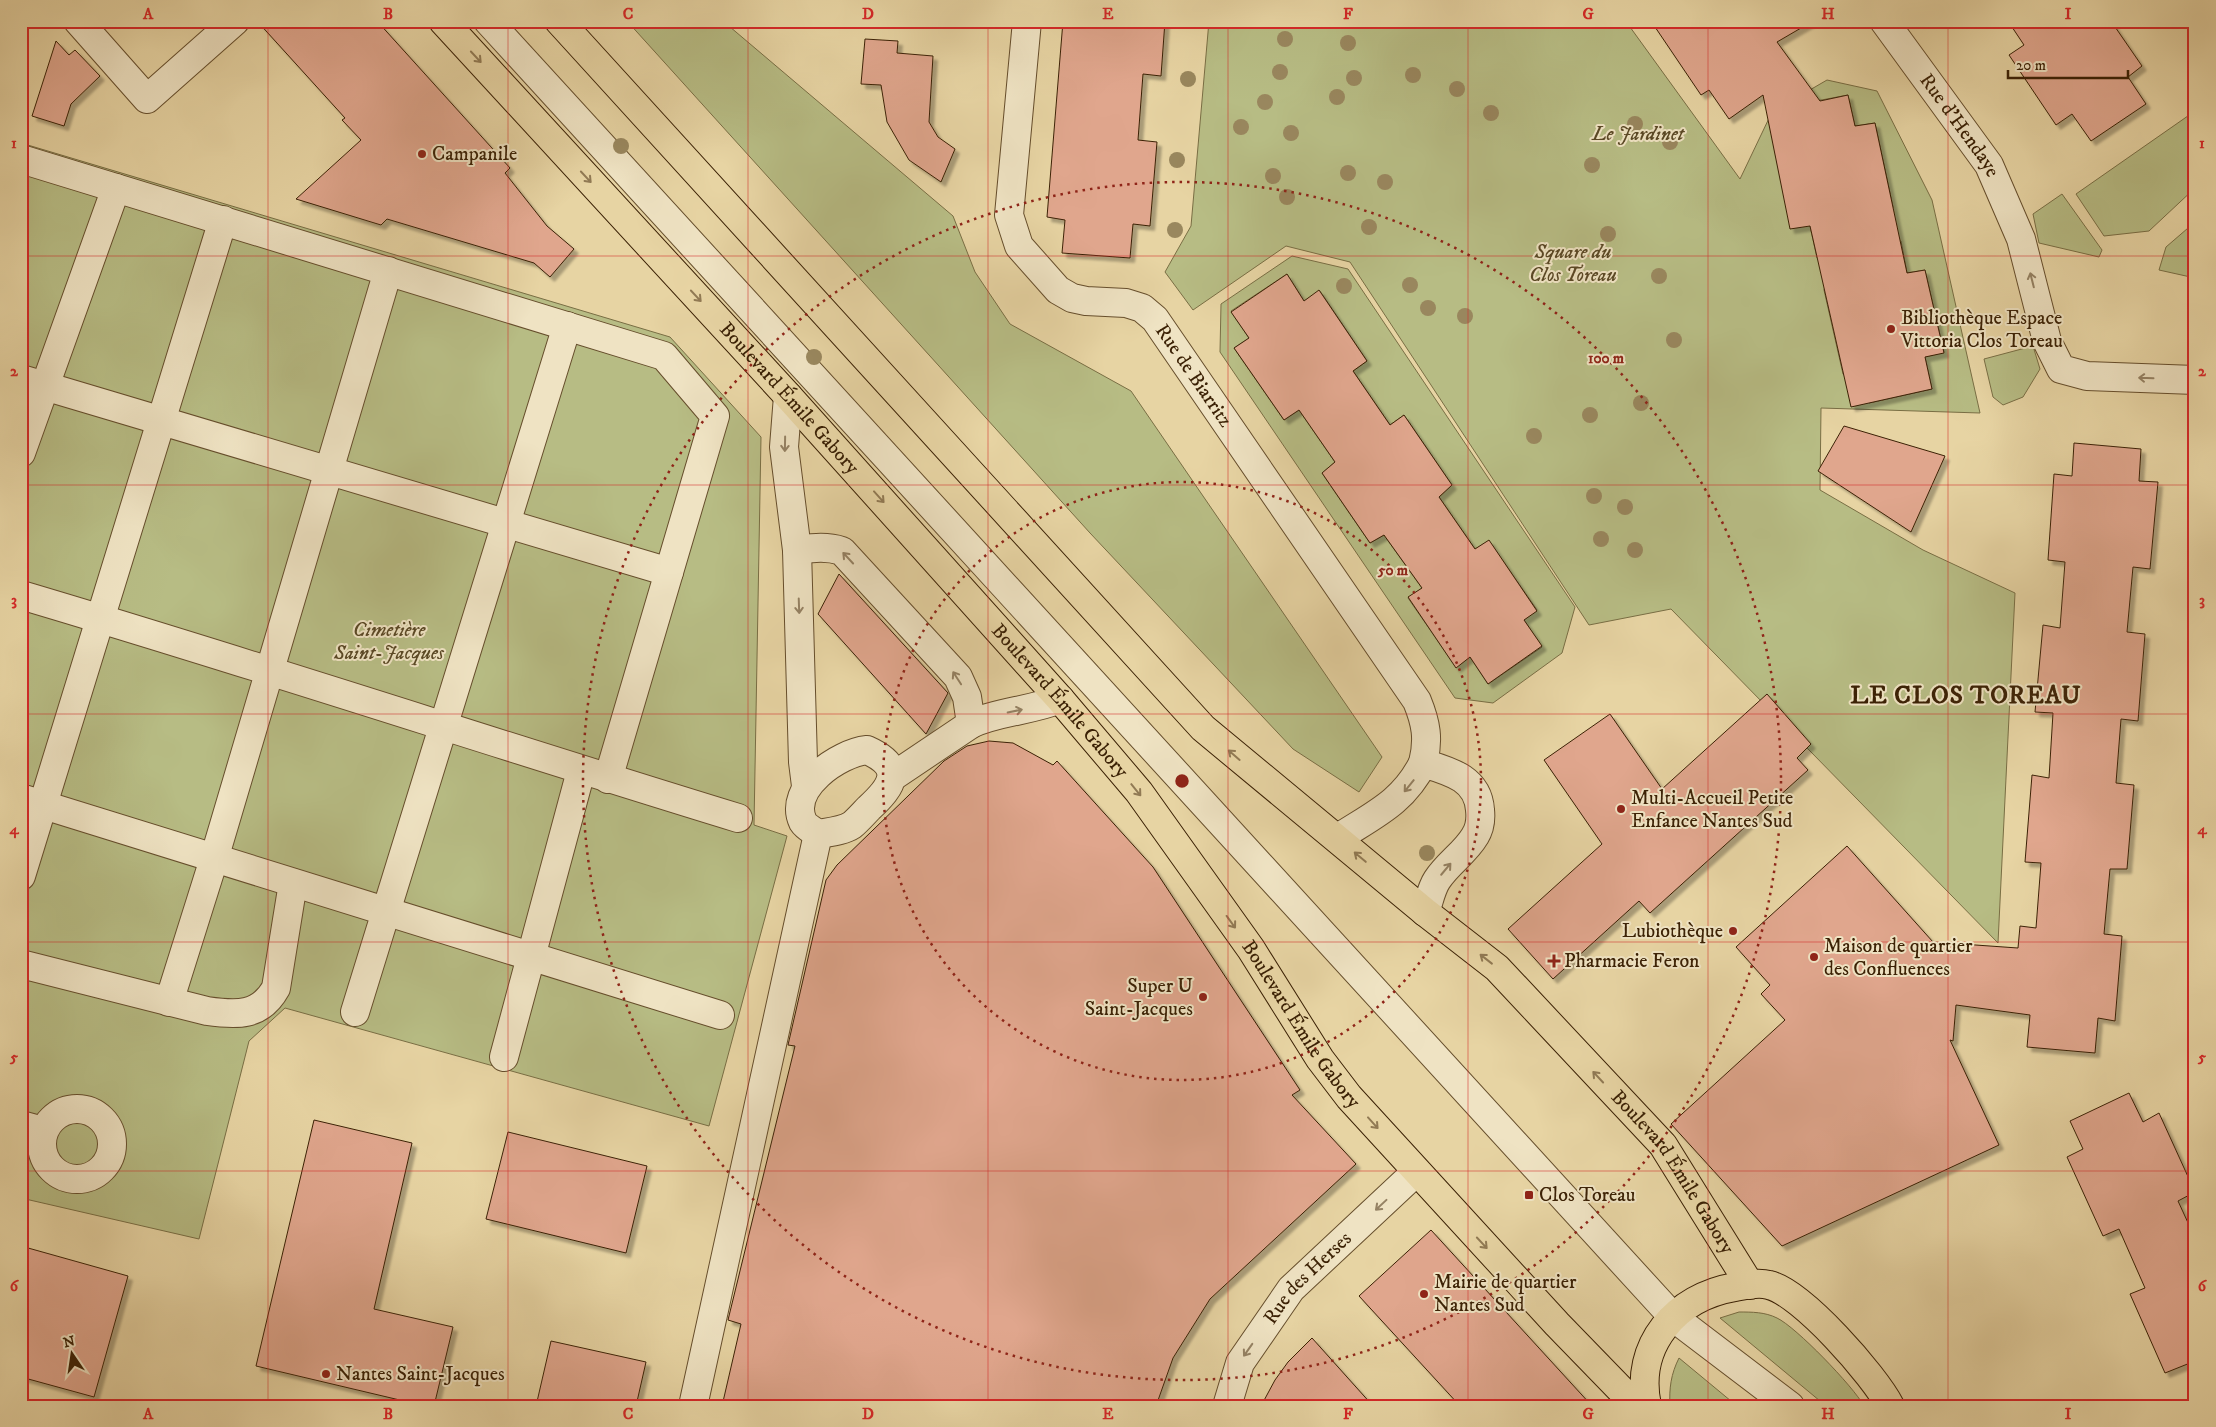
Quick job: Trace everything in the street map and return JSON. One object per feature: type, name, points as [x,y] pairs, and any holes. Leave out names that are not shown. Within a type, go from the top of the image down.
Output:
[{"type":"main road","name":"Boulevard Émile Gabory","points":[[443,21],[788,396],[1060,699],[1138,792],[1251,949],[1320,1058],[1349,1097],[1589,1358],[1623,1392],[1641,1406]]},
{"type":"main road","name":"Boulevard Émile Gabory","points":[[559,21],[1203,728],[1425,912],[1497,968],[1663,1145],[1750,1285]]},
{"type":"main road","points":[[1647,1406],[1644,1375],[1648,1357],[1658,1334],[1673,1317],[1708,1294],[1750,1285],[1768,1284],[1789,1293],[1834,1336],[1883,1390],[1890,1406]]},
{"type":"street","points":[[78,21],[147,98],[234,21]]},
{"type":"street","points":[[488,21],[1673,1317],[1790,1406]]},
{"type":"street","name":"Rue de Biarritz","points":[[1027,21],[1009,215],[1019,246],[1058,290],[1072,298],[1086,301],[1126,303],[1142,308],[1155,319],[1417,701],[1426,722],[1427,746],[1423,763]]},
{"type":"street","name":"Rue d'Hendaye","points":[[1884,21],[1989,165],[2021,238],[2047,340],[2060,369],[2087,376],[2195,380]]},
{"type":"street","points":[[21,158],[664,356],[715,416],[608,779]]},
{"type":"street","points":[[21,453],[33,383],[116,188]]},
{"type":"street","points":[[21,876],[32,802],[99,618],[223,220]]},
{"type":"street","points":[[169,1002],[214,859],[388,271]]},
{"type":"street","points":[[355,1012],[445,726],[505,522],[567,326]]},
{"type":"street","points":[[33,383],[669,572]]},
{"type":"street","points":[[788,396],[784,447],[797,550],[803,762],[806,786]]},
{"type":"street","points":[[797,550],[817,547],[842,551],[958,677],[967,697],[971,724]]},
{"type":"street","points":[[21,595],[269,670],[608,779],[738,818]]},
{"type":"street","points":[[892,778],[971,724],[984,718],[1044,705],[1060,699]]},
{"type":"street","points":[[867,750],[879,755],[890,768],[892,778],[888,790],[852,825],[835,832],[818,834],[804,824],[800,812],[800,799],[806,786],[843,756],[867,750]]},
{"type":"street","points":[[1338,838],[1382,812],[1402,795],[1415,779],[1423,763],[1453,772],[1470,783],[1479,799],[1481,820],[1476,835],[1463,852],[1447,866],[1436,882],[1425,912]]},
{"type":"street","points":[[504,1057],[581,770]]},
{"type":"street","points":[[32,802],[720,1015]]},
{"type":"street","points":[[693,1406],[818,834]]},
{"type":"street","points":[[21,964],[169,1002],[231,1014],[252,1011],[269,1001],[276,988],[293,883]]},
{"type":"street","points":[[77,1108],[88,1110],[105,1122],[112,1142],[121,1156],[82,1179],[71,1179],[52,1170],[46,1162],[41,1142],[32,1128],[57,1114],[77,1108]]},
{"type":"street","name":"Rue des Herses","points":[[1227,1406],[1240,1363],[1291,1289],[1416,1172]]},
{"type":"green space","points":[[627,21],[723,21],[953,216],[975,272],[1010,324],[1131,391],[1382,757],[1359,792],[1293,749],[1090,533]]},
{"type":"green space","name":"Square du Clos Toreau","points":[[1209,21],[1442,21],[1442,26],[1630,27],[1740,179],[1772,112],[1827,80],[1877,91],[1932,200],[1980,413],[1821,408],[1820,490],[1923,550],[2015,593],[1998,943],[1671,609],[1589,625],[1350,262],[1286,246],[1193,310],[1165,272],[1191,226]],"holes":[[[1848,95],[1855,126],[1875,123],[1893,207],[1882,244],[1901,241],[1907,273],[1925,270],[1944,352],[1925,357],[1932,389],[1869,403],[1843,374],[1824,290],[1834,255],[1817,258],[1784,107]]]},
{"type":"green space","points":[[2195,111],[2195,188],[2149,231],[2104,236],[2076,194]]},
{"type":"green space","name":"Cimetière Saint-Jacques","points":[[21,143],[670,337],[761,437],[754,825],[787,836],[709,1126],[285,1008],[249,1041],[199,1239],[21,1198]]},
{"type":"green space","points":[[2062,194],[2102,250],[2099,257],[2039,243],[2033,214]]},
{"type":"green space","points":[[2195,222],[2195,278],[2159,270],[2166,247]]},
{"type":"green space","points":[[1292,256],[1348,269],[1575,607],[1562,653],[1493,703],[1455,698],[1220,352],[1221,304]],"holes":[[[1287,274],[1304,301],[1320,291],[1367,361],[1353,371],[1390,425],[1404,415],[1452,485],[1439,497],[1475,549],[1489,541],[1537,610],[1524,620],[1542,647],[1488,684],[1470,657],[1456,667],[1408,598],[1422,588],[1384,535],[1370,543],[1322,473],[1335,462],[1299,410],[1284,420],[1234,348],[1249,338],[1231,311]]]},
{"type":"green space","points":[[2033,346],[2040,369],[2023,397],[2003,405],[1993,397],[1984,359]]},
{"type":"green space","points":[[1739,1312],[1754,1312],[1768,1315],[1786,1324],[1824,1358],[1864,1406],[1826,1406],[1720,1318]]},
{"type":"green space","points":[[1679,1358],[1737,1406],[1670,1406],[1671,1381]]},
{"type":"building","name":"Campanile","points":[[257,21],[377,21],[510,168],[505,173],[547,226],[574,249],[550,277],[534,263],[387,219],[381,225],[296,199],[361,140],[342,120],[345,118]]},
{"type":"building","points":[[1063,21],[1165,21],[1161,76],[1143,74],[1138,140],[1157,142],[1150,226],[1133,224],[1130,258],[1062,253],[1065,220],[1047,217]]},
{"type":"building","points":[[1651,21],[1813,21],[1777,42],[1820,101],[1848,95],[1855,126],[1875,123],[1907,273],[1925,270],[1944,353],[1925,357],[1932,389],[1851,407],[1810,226],[1790,229],[1763,95],[1729,119],[1709,90],[1701,95]]},
{"type":"building","points":[[2008,21],[2111,21],[2142,66],[2128,77],[2146,104],[2091,141],[2072,114],[2056,125],[2009,55],[2024,45]]},
{"type":"building","points":[[865,39],[898,41],[897,53],[933,56],[929,122],[938,137],[955,149],[941,182],[909,160],[887,122],[881,85],[861,84]]},
{"type":"building","points":[[56,41],[69,55],[75,50],[100,76],[71,104],[64,126],[32,116]]},
{"type":"building","points":[[1287,274],[1304,301],[1319,290],[1367,361],[1353,371],[1390,425],[1404,415],[1452,485],[1439,497],[1475,549],[1489,540],[1537,611],[1524,620],[1542,646],[1488,684],[1470,657],[1456,668],[1408,597],[1422,588],[1384,535],[1370,543],[1322,473],[1335,462],[1299,410],[1284,420],[1234,348],[1249,338],[1231,312]]},
{"type":"building","points":[[1844,426],[1945,456],[1911,532],[1818,471]]},
{"type":"building","points":[[2074,443],[2141,449],[2139,481],[2158,482],[2150,569],[2133,567],[2127,632],[2145,634],[2138,721],[2121,719],[2116,783],[2134,785],[2127,869],[2110,869],[2104,934],[2122,936],[2115,1021],[2098,1018],[2095,1053],[2027,1047],[2030,1015],[1956,1005],[1953,1041],[1950,1040],[1999,1145],[1782,1246],[1671,1124],[1785,1020],[1761,994],[1770,985],[1736,947],[1847,846],[1933,942],[2018,948],[2020,926],[2036,928],[2041,863],[2025,862],[2032,775],[2049,778],[2053,713],[2035,712],[2043,625],[2060,628],[2065,562],[2048,560],[2054,474],[2072,476]]},
{"type":"building","points":[[839,574],[948,693],[926,734],[818,614]]},
{"type":"building","points":[[1767,694],[1811,744],[1797,758],[1808,770],[1650,913],[1639,901],[1553,979],[1508,929],[1602,844],[1544,760],[1610,714],[1662,789]]},
{"type":"building","points":[[989,741],[1013,743],[1053,765],[1057,761],[1153,867],[1300,1090],[1292,1095],[1356,1164],[1210,1299],[1173,1358],[1156,1406],[722,1406],[741,1324],[728,1320],[795,1046],[788,1045],[826,880],[837,865],[944,761],[967,746]]},
{"type":"building","points":[[2129,1093],[2143,1122],[2159,1113],[2195,1192],[2178,1201],[2195,1238],[2195,1361],[2165,1373],[2130,1294],[2145,1288],[2119,1229],[2103,1236],[2067,1157],[2083,1149],[2070,1121]]},
{"type":"building","points":[[314,1120],[412,1143],[374,1309],[453,1327],[434,1406],[425,1406],[256,1366]]},
{"type":"building","points":[[508,1132],[647,1166],[626,1253],[486,1219]]},
{"type":"building","points":[[1431,1230],[1592,1406],[1460,1406],[1359,1296]]},
{"type":"building","points":[[21,1246],[128,1276],[94,1397],[21,1377]]},
{"type":"building","points":[[1312,1338],[1373,1406],[1261,1406],[1275,1380],[1288,1362]]},
{"type":"building","points":[[551,1341],[646,1362],[636,1406],[536,1406]]},
{"type":"place","name":"Campanile","points":[[422,154]]},
{"type":"place","name":"Bibliothèque Espace Vittoria Clos Toreau","points":[[1891,329]]},
{"type":"place","name":"Multi-Accueil Petite Enfance Nantes Sud","points":[[1621,809]]},
{"type":"place","name":"Lubiothèque","points":[[1733,931]]},
{"type":"place","name":"Maison de quartier des Confluences","points":[[1814,957]]},
{"type":"place","name":"Pharmacie Feron","points":[[1554,961]]},
{"type":"place","name":"Super U Saint-Jacques","points":[[1203,997]]},
{"type":"place","name":"Clos Toreau","points":[[1529,1195]]},
{"type":"place","name":"Mairie de quartier Nantes Sud","points":[[1424,1294]]},
{"type":"place","name":"Nantes Saint-Jacques","points":[[326,1374]]},
{"type":"district","name":"LE CLOS TOREAU","points":[[1966,695]]},
{"type":"park label","name":"Le Jardinet","points":[[1638,134]]}]
